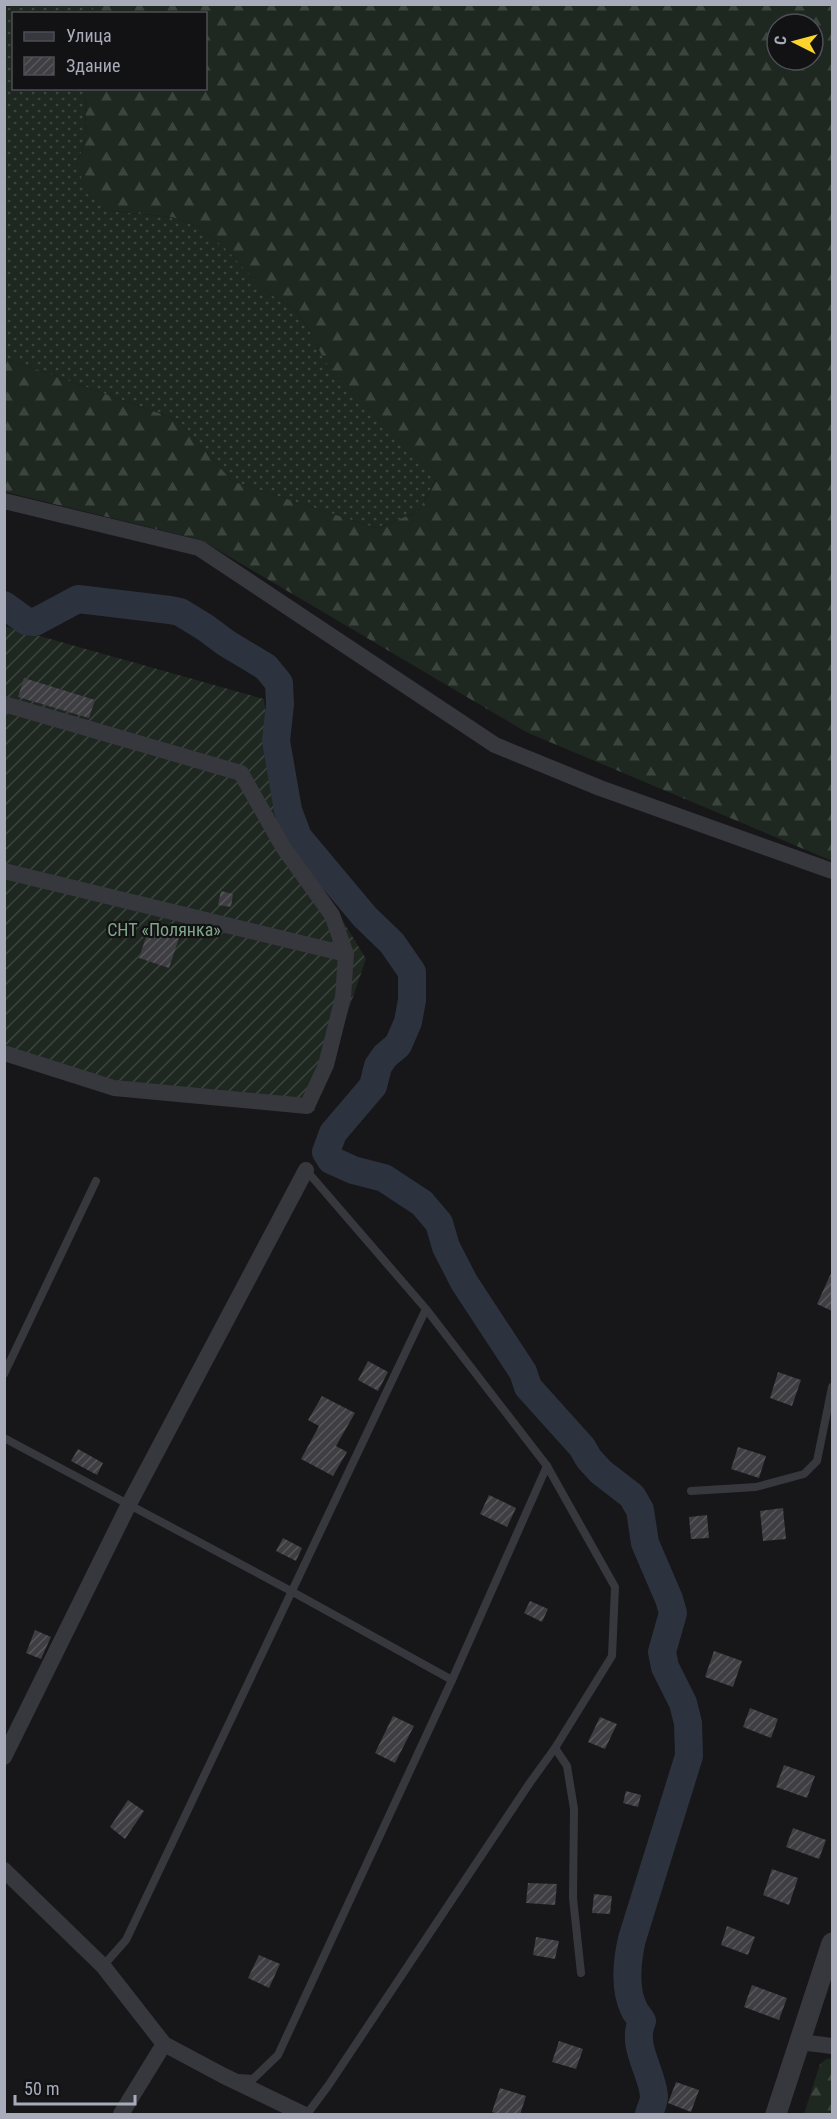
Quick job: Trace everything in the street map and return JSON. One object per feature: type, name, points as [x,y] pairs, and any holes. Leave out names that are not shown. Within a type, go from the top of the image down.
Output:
[{"type":"street","points":[[4,501],[199,548],[495,745],[600,788],[832,871]]},
{"type":"street","points":[[4,704],[241,772],[284,848],[332,915],[346,954],[343,997],[327,1065],[307,1106],[114,1088],[4,1053]]},
{"type":"street","points":[[4,872],[346,954]]},
{"type":"street","points":[[4,1757],[129,1504],[306,1170]]},
{"type":"street","points":[[4,1870],[103,1966],[164,2044],[305,2115]]},
{"type":"street","points":[[776,2115],[832,1942]]},
{"type":"street","points":[[800,2042],[832,2046]]},
{"type":"street","points":[[121,2115],[164,2044]]},
{"type":"lane","points":[[305,2115],[328,2086],[555,1748],[612,1656],[615,1587],[547,1466],[426,1309],[306,1170]]},
{"type":"lane","points":[[4,1374],[96,1181]]},
{"type":"lane","points":[[103,1966],[126,1940],[426,1309]]},
{"type":"lane","points":[[691,1491],[756,1487],[804,1474],[817,1461],[832,1387]]},
{"type":"lane","points":[[4,1438],[452,1680]]},
{"type":"lane","points":[[224,2076],[253,2079],[278,2055],[452,1680],[547,1466]]},
{"type":"lane","points":[[555,1748],[567,1766],[574,1809],[573,1898],[581,1973]]},
{"type":"green space","points":[[5,5],[98,5],[92,12],[12,12],[12,90],[85,90],[86,137],[77,165],[111,211],[172,217],[200,228],[224,247],[266,292],[294,308],[311,333],[324,360],[436,479],[418,512],[376,528],[232,481],[178,420],[5,358]]},
{"type":"green space","points":[[98,5],[832,5],[832,861],[526,732],[201,540],[5,492],[5,358],[178,420],[232,481],[376,528],[418,512],[436,480],[324,360],[311,333],[294,308],[266,292],[224,247],[200,228],[172,217],[111,211],[87,194],[77,165],[86,137],[85,90],[207,90],[207,12],[92,12]]},
{"type":"green space","name":"СНТ «Полянка»","points":[[4,626],[264,699],[275,809],[366,959],[314,1111],[123,1084],[5,1057]]},
{"type":"green space","points":[[832,2058],[832,2114],[804,2114],[820,2064]]},
{"type":"building","points":[[24,678],[95,700],[89,718],[18,697]]},
{"type":"building","points":[[221,891],[233,894],[231,907],[218,905]]},
{"type":"building","points":[[149,928],[179,938],[169,968],[139,958]]},
{"type":"building","points":[[832,1271],[832,1311],[817,1304]]},
{"type":"building","points":[[368,1361],[388,1372],[378,1391],[358,1380]]},
{"type":"building","points":[[778,1372],[801,1380],[792,1406],[770,1398]]},
{"type":"building","points":[[322,1396],[355,1413],[336,1446],[347,1452],[333,1476],[301,1459],[319,1426],[308,1420]]},
{"type":"building","points":[[738,1447],[766,1456],[759,1478],[731,1469]]},
{"type":"building","points":[[78,1449],[103,1463],[97,1475],[71,1461]]},
{"type":"building","points":[[489,1495],[516,1508],[507,1527],[480,1514]]},
{"type":"building","points":[[783,1508],[786,1539],[763,1541],[760,1511]]},
{"type":"building","points":[[707,1515],[709,1538],[691,1539],[689,1517]]},
{"type":"building","points":[[283,1538],[302,1548],[296,1561],[276,1551]]},
{"type":"building","points":[[530,1601],[548,1609],[542,1622],[524,1613]]},
{"type":"building","points":[[35,1630],[51,1637],[41,1659],[26,1653]]},
{"type":"building","points":[[714,1651],[742,1661],[733,1687],[705,1677]]},
{"type":"building","points":[[750,1708],[778,1719],[771,1738],[743,1727]]},
{"type":"building","points":[[393,1716],[414,1726],[395,1763],[375,1753]]},
{"type":"building","points":[[600,1717],[617,1724],[605,1749],[588,1742]]},
{"type":"building","points":[[784,1765],[815,1776],[807,1798],[776,1787]]},
{"type":"building","points":[[626,1791],[641,1795],[638,1807],[623,1803]]},
{"type":"building","points":[[128,1800],[144,1811],[125,1839],[110,1827]]},
{"type":"building","points":[[793,1828],[826,1840],[819,1859],[786,1847]]},
{"type":"building","points":[[772,1869],[798,1878],[789,1905],[763,1895]]},
{"type":"building","points":[[528,1883],[557,1884],[555,1905],[526,1903]]},
{"type":"building","points":[[594,1894],[612,1896],[610,1914],[592,1913]]},
{"type":"building","points":[[727,1926],[755,1937],[748,1955],[721,1945]]},
{"type":"building","points":[[536,1937],[559,1941],[555,1959],[533,1955]]},
{"type":"building","points":[[259,1955],[280,1964],[269,1988],[248,1978]]},
{"type":"building","points":[[752,1985],[787,1998],[779,2020],[744,2007]]},
{"type":"building","points":[[559,2041],[583,2049],[576,2069],[552,2062]]},
{"type":"building","points":[[676,2082],[699,2090],[691,2112],[668,2103]]},
{"type":"building","points":[[500,2088],[526,2096],[520,2115],[499,2115],[492,2112]]},
{"type":"waterway","points":[[4,605],[26,621],[35,622],[78,599],[180,612],[266,667],[279,683],[280,704],[276,741],[288,810],[298,837],[365,917],[392,943],[412,972],[412,1000],[408,1022],[398,1045],[385,1056],[378,1066],[373,1086],[333,1133],[326,1152],[331,1160],[353,1170],[384,1178],[422,1203],[439,1223],[446,1247],[464,1282],[523,1372],[528,1387],[582,1447],[601,1472],[632,1496],[640,1510],[645,1543],[673,1613],[662,1652],[665,1667],[683,1703],[688,1723],[689,1756],[632,1939],[628,1965],[629,1993],[634,2009],[642,2021],[639,2030],[640,2049],[654,2096],[649,2114]]}]
